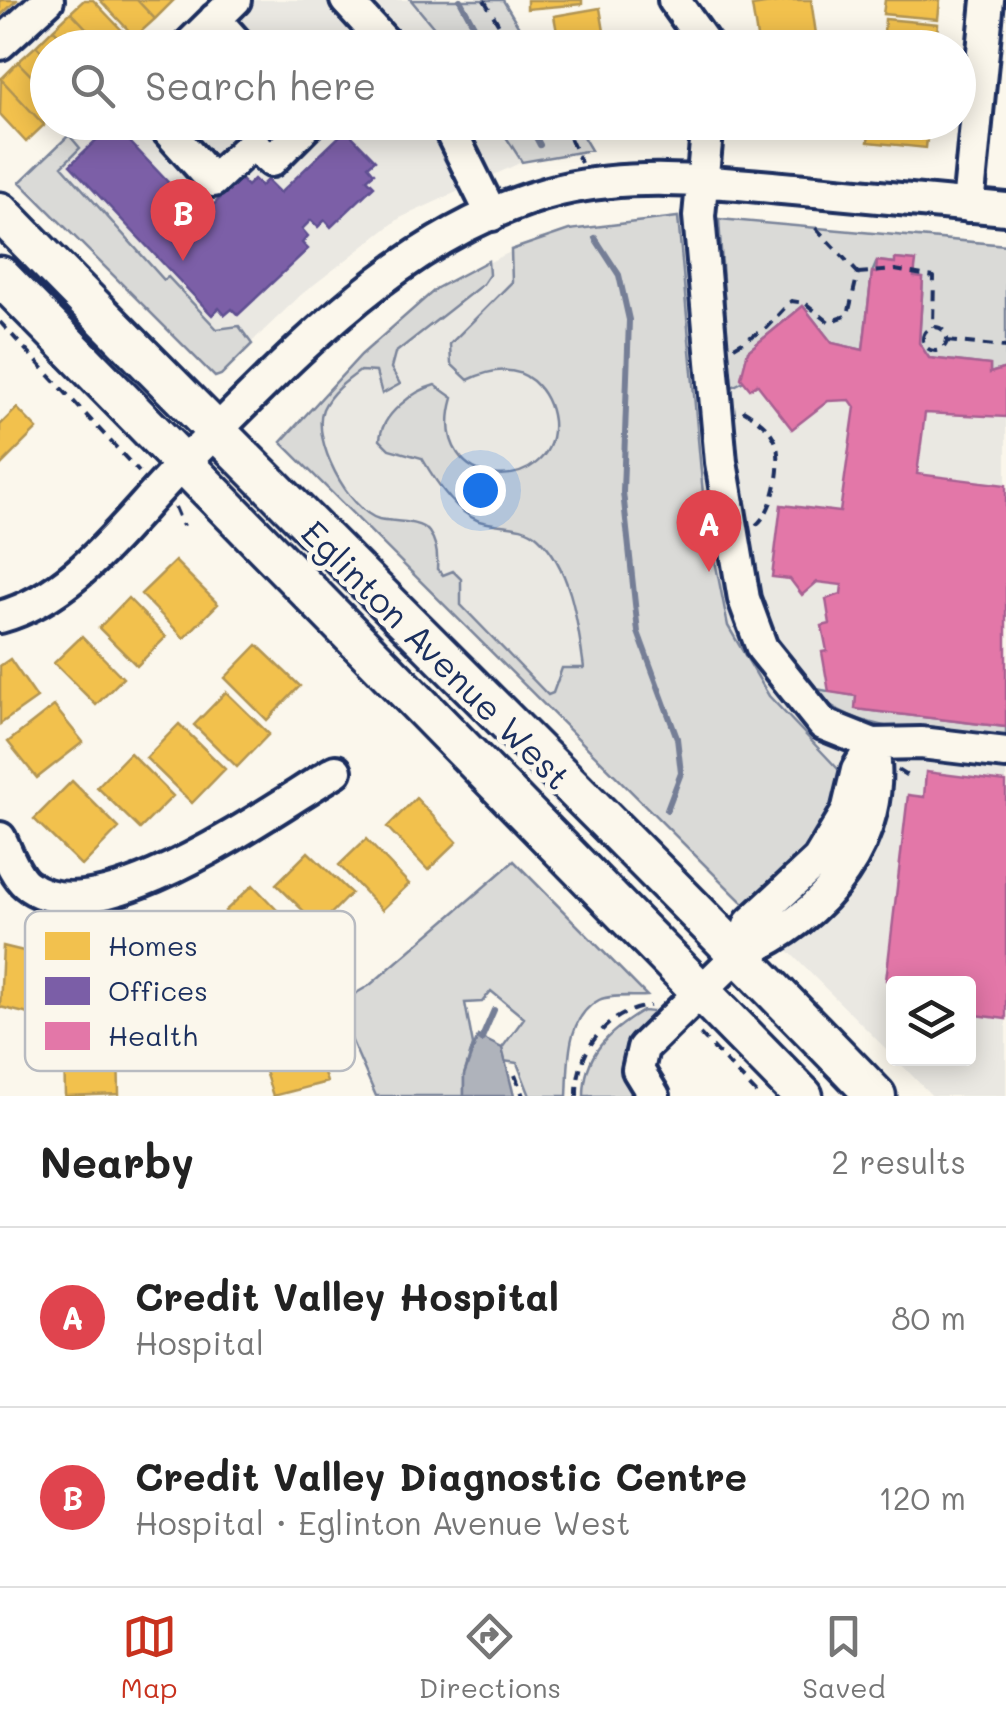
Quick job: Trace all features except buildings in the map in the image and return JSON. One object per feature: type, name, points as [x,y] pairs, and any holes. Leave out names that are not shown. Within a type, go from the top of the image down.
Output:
[{"type":"main road","name":"Eglinton Avenue West","points":[[0,212],[876,1096]]},
{"type":"main road","name":"Eglinton Avenue West","points":[[0,276],[803,1096]]},
{"type":"street","points":[[0,44],[48,0]]},
{"type":"street","points":[[346,0],[374,30]]},
{"type":"street","points":[[674,0],[695,30]]},
{"type":"street","points":[[976,124],[988,0]]},
{"type":"street","points":[[204,30],[225,10]]},
{"type":"street","points":[[176,140],[214,181],[252,144],[271,160],[292,140]]},
{"type":"street","points":[[455,140],[492,215]]},
{"type":"street","points":[[706,140],[699,216],[720,445],[744,599],[762,648],[791,689],[823,724],[873,744],[921,743],[994,761]]},
{"type":"street","points":[[968,206],[974,140]]},
{"type":"street","points":[[0,617],[20,612],[94,560],[183,463],[346,307],[394,271],[492,215],[533,198],[587,185],[702,181],[1006,210]]},
{"type":"street","points":[[654,1096],[638,1070],[643,1048],[739,954],[792,928],[840,879],[868,833],[878,776],[873,744]]},
{"type":"street","points":[[0,838],[23,882],[34,889],[52,896],[110,894],[152,881],[336,771]]},
{"type":"path","points":[[484,0],[502,30]]},
{"type":"path","points":[[571,140],[587,185]]},
{"type":"path","points":[[813,225],[818,236],[858,273],[895,270],[934,277],[933,327],[923,338],[930,350],[944,348],[947,341]]},
{"type":"path","points":[[724,346],[741,345],[791,301],[805,303],[829,322],[839,322],[854,304],[858,273]]},
{"type":"path","points":[[0,322],[143,476]]},
{"type":"path","points":[[933,327],[940,328],[947,341]]},
{"type":"path","points":[[947,341],[1006,347]]},
{"type":"path","points":[[176,508],[183,526]]},
{"type":"path","points":[[576,1096],[576,1076],[585,1050],[623,1013],[653,1006]]},
{"type":"path","points":[[703,1040],[759,1096]]},
{"type":"path","points":[[515,1075],[523,1096]]},
{"type":"shaded area","points":[[209,0],[411,0],[436,30],[178,30]]},
{"type":"shaded area","points":[[411,0],[503,0],[521,30],[436,30]]},
{"type":"shaded area","points":[[63,140],[508,140],[522,162],[400,218],[302,294],[215,377],[20,182]]},
{"type":"shaded area","points":[[64,140],[73,140],[80,148],[62,166],[164,280],[168,277],[217,329],[239,326],[252,344],[215,377],[20,182]]},
{"type":"shaded area","points":[[508,140],[585,140],[591,150],[522,162]]},
{"type":"shaded area","points":[[678,217],[1006,245],[1006,1096],[932,1096],[903,1066],[976,1066],[976,976],[886,976],[886,1049],[281,442],[361,355],[437,288],[539,238]]},
{"type":"shaded area","points":[[678,217],[704,505],[728,626],[769,696],[838,769],[844,768],[840,803],[811,846],[746,906],[281,442],[361,355],[437,288],[488,261],[489,275],[483,284],[395,353],[391,368],[400,384],[382,394],[376,372],[360,371],[335,392],[323,409],[322,438],[335,472],[355,502],[379,519],[425,528],[434,541],[437,569],[443,575],[453,571],[461,579],[461,605],[548,695],[553,693],[562,668],[584,668],[572,598],[559,565],[538,537],[525,529],[470,517],[446,494],[422,458],[389,449],[380,440],[382,431],[400,405],[435,385],[453,398],[450,430],[458,453],[474,468],[495,474],[517,473],[536,463],[549,446],[553,421],[541,390],[517,372],[493,371],[468,380],[451,364],[450,344],[512,282],[511,250],[569,230]]},
{"type":"shaded area","points":[[719,219],[1006,245],[1006,368],[990,373],[990,365],[929,358],[919,343],[923,278],[914,277],[915,261],[896,259],[895,263],[877,261],[872,273],[863,350],[832,343],[803,306],[748,351],[744,381],[730,388]]},
{"type":"shaded area","points":[[811,688],[856,696],[856,709],[1006,727],[1006,738],[876,724],[829,704]]},
{"type":"shaded area","points":[[514,861],[647,996],[604,998],[580,1018],[571,1043],[567,1096],[530,1096],[517,1063],[503,1061],[502,1048],[524,1018],[491,991],[482,1002],[465,1003],[473,1045],[464,1075],[464,1096],[376,1096],[355,1048],[355,994]]},
{"type":"shaded area","points":[[643,1011],[664,1013],[656,1055],[669,1096],[584,1096],[593,1056],[619,1027]]},
{"type":"shaded area","points":[[478,1036],[502,1048],[514,1096],[464,1096],[464,1075]]},
{"type":"waterway","points":[[460,0],[476,30]]},
{"type":"waterway","points":[[537,140],[540,145]]},
{"type":"waterway","points":[[595,238],[619,275],[629,320],[623,492],[638,632],[677,738],[681,773],[667,810]]},
{"type":"waterway","points":[[481,1040],[494,1010]]},
{"type":"place","name":"Credit Valley Diagnostic Centre","points":[[183,261]]},
{"type":"place","name":"Credit Valley Hospital","points":[[709,572]]}]
